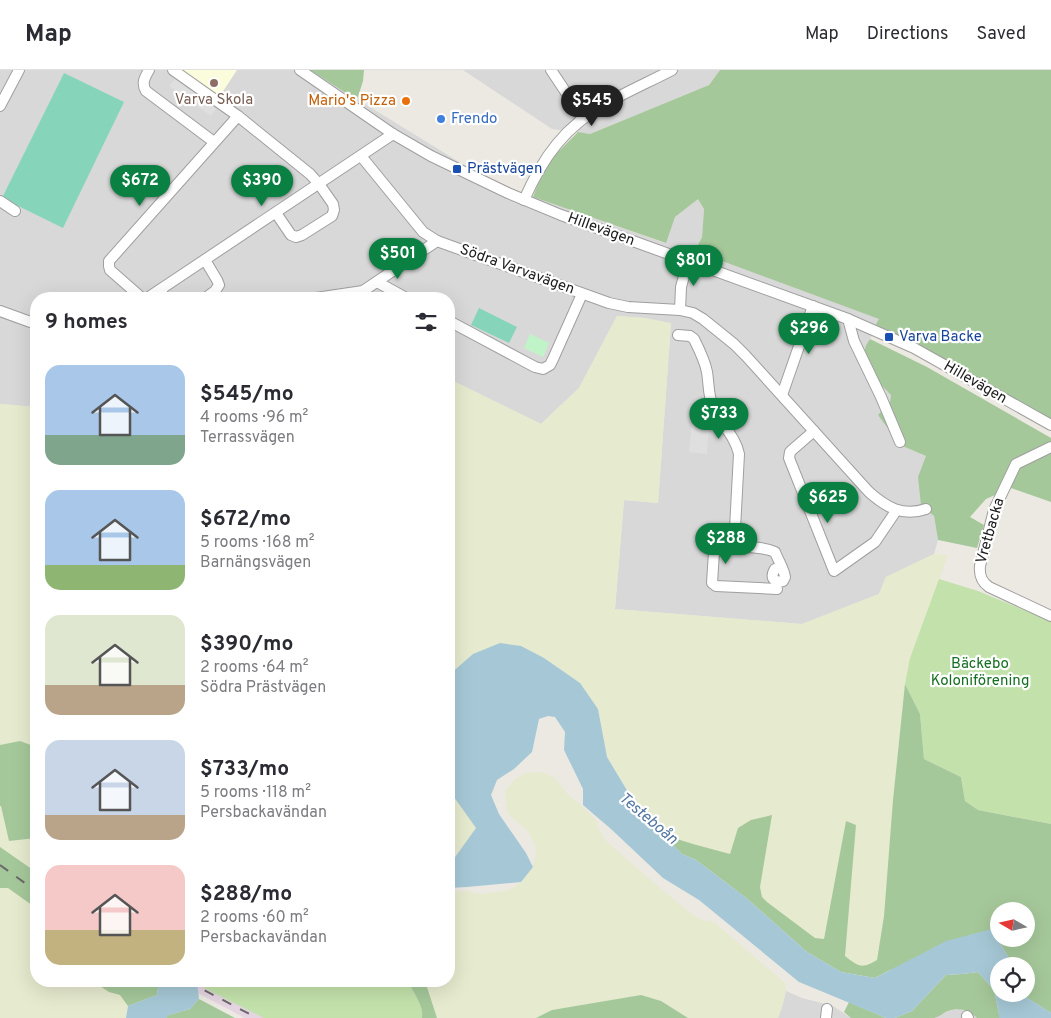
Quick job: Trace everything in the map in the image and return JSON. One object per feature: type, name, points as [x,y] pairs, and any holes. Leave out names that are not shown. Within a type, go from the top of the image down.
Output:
[{"type":"street","points":[[0,106],[19,70]]},
{"type":"street","points":[[149,70],[144,80],[143,86],[145,90],[214,142]]},
{"type":"street","points":[[173,70],[238,116],[299,164],[319,184],[334,206],[334,212],[329,218],[302,235],[295,237],[290,233],[276,212]]},
{"type":"street","name":"Hillevägen","points":[[300,70],[393,134],[440,160],[524,200],[688,262],[848,319],[914,348],[1051,425]]},
{"type":"street","points":[[551,70],[583,118]]},
{"type":"street","points":[[524,200],[538,169],[562,136],[583,118],[608,102],[672,70]]},
{"type":"street","points":[[136,292],[110,270],[109,261],[238,116]]},
{"type":"street","points":[[156,292],[393,134]]},
{"type":"street","name":"Södra Varvavägen","points":[[361,156],[423,232],[437,241],[619,306],[680,310],[698,315],[746,356],[868,492],[883,504],[896,510],[916,512],[926,509]]},
{"type":"street","points":[[0,201],[15,211]]},
{"type":"street","points":[[356,292],[363,291],[437,241]]},
{"type":"street","points":[[204,260],[219,285],[214,292]]},
{"type":"street","points":[[680,310],[681,287],[688,262]]},
{"type":"street","points":[[377,282],[395,292]]},
{"type":"street","points":[[455,324],[535,367],[543,369],[550,365],[554,359],[582,294]]},
{"type":"street","points":[[782,395],[813,306]]},
{"type":"street","points":[[0,311],[30,322]]},
{"type":"street","points":[[848,319],[854,341],[900,442]]},
{"type":"street","points":[[678,334],[690,336],[694,339],[706,368],[708,390],[712,404],[738,448],[734,547]]},
{"type":"street","points":[[814,431],[790,452],[789,458],[830,573],[875,542],[896,510]]},
{"type":"street","name":"Vretbacka","points":[[1051,448],[1016,464],[998,500],[990,524],[979,573],[982,580],[989,587],[1051,616]]},
{"type":"street","points":[[777,589],[716,586],[712,583],[714,552],[716,547],[768,549],[775,552],[781,567]]},
{"type":"shaded area","points":[[0,70],[310,70],[464,165],[519,192],[665,243],[675,217],[698,198],[704,209],[702,237],[696,251],[880,319],[865,349],[882,386],[891,395],[890,402],[900,445],[926,456],[921,505],[934,516],[938,540],[934,554],[886,577],[879,594],[802,624],[615,609],[624,500],[658,503],[671,324],[645,318],[617,316],[579,388],[541,424],[455,382],[455,292],[30,292],[30,406],[0,404]]},
{"type":"shaded area","name":"Varva Skola","points":[[181,70],[237,70],[220,96]]},
{"type":"shaded area","points":[[463,70],[720,70],[709,85],[590,134],[552,129]]},
{"type":"shaded area","points":[[175,79],[216,109],[211,116],[169,86]]},
{"type":"shaded area","points":[[617,316],[645,318],[671,323],[658,503],[624,500],[615,609],[802,624],[879,594],[886,577],[934,554],[948,555],[910,658],[905,684],[893,800],[884,916],[877,960],[867,966],[858,966],[845,957],[856,825],[846,822],[824,939],[815,938],[762,897],[760,887],[771,815],[730,854],[661,834],[640,812],[607,757],[598,709],[580,683],[544,658],[473,654],[455,670],[455,382],[541,424],[579,388]]},
{"type":"shaded area","points":[[0,404],[30,406],[30,745],[20,741],[0,745]]},
{"type":"shaded area","points":[[693,412],[710,414],[707,454],[689,452]]},
{"type":"shaded area","points":[[542,772],[555,778],[567,794],[596,820],[599,830],[607,842],[693,915],[703,920],[714,922],[785,983],[786,991],[778,1018],[688,1018],[661,1001],[641,995],[552,1010],[536,1018],[437,1018],[427,987],[455,987],[455,892],[467,891],[481,894],[511,889],[521,882],[533,867],[536,853],[535,844],[526,829],[508,814],[505,791],[515,779],[526,773]]},
{"type":"shaded area","points":[[455,798],[476,828],[455,857]]},
{"type":"shaded area","points":[[1,806],[9,841],[30,839],[30,868],[0,847]]},
{"type":"shaded area","points":[[0,888],[8,888],[30,904],[30,987],[101,987],[120,995],[128,1006],[126,1018],[0,1018]]},
{"type":"shaded area","points":[[186,987],[210,987],[268,1018],[245,1018]]},
{"type":"shaded area","points":[[786,991],[802,998],[833,1006],[851,1018],[778,1018]]},
{"type":"shaded area","points":[[966,1010],[977,1018],[936,1018],[948,1011]]},
{"type":"green space","points":[[310,70],[364,70],[363,81],[357,100]]},
{"type":"green space","points":[[720,70],[1051,70],[1051,420],[909,341],[875,326],[879,319],[695,251],[702,237],[704,209],[698,199],[675,217],[666,243],[533,197],[542,173],[555,155],[578,132],[590,134],[709,85]]},
{"type":"green space","points":[[64,73],[124,102],[63,228],[2,198]]},
{"type":"green space","points":[[479,308],[517,327],[509,343],[471,325]]},
{"type":"green space","points":[[530,334],[549,343],[543,357],[524,348]]},
{"type":"green space","points":[[870,339],[927,367],[1051,438],[1051,502],[1011,488],[986,499],[970,517],[984,525],[977,548],[938,540],[934,516],[921,505],[918,477],[926,456],[900,445],[878,415],[890,402],[891,395],[873,375],[866,363],[865,349]]},
{"type":"green space","name":"Bäckebo Koloniförening","points":[[939,579],[978,591],[1051,621],[1051,824],[978,810],[965,801],[961,777],[924,759],[920,714],[905,684],[910,658]]},
{"type":"green space","points":[[905,684],[920,714],[924,759],[961,777],[965,801],[978,810],[1051,824],[1051,1013],[1034,1002],[1035,957],[1008,957],[1003,948],[1035,948],[1035,902],[990,902],[990,930],[875,978],[841,972],[807,952],[745,897],[696,860],[682,854],[661,834],[730,854],[738,828],[751,820],[772,815],[760,887],[762,897],[815,938],[824,939],[846,821],[856,825],[845,956],[861,966],[868,965],[877,960],[884,916]]},
{"type":"green space","points":[[20,741],[30,745],[30,839],[9,841],[0,806],[0,745]]},
{"type":"green space","points":[[0,847],[30,868],[30,904],[8,888],[0,888]]},
{"type":"green space","points":[[978,972],[990,986],[990,1002],[996,1002],[999,1018],[977,1018],[967,1011],[956,1009],[934,1018],[895,1018],[912,1011],[946,975]]},
{"type":"green space","points":[[101,987],[158,987],[157,995],[128,1006],[120,995],[109,992]]},
{"type":"green space","points":[[411,987],[420,1004],[422,1018],[264,1018],[204,988]]},
{"type":"green space","points":[[411,987],[427,987],[437,1018],[422,1018],[420,1004]]},
{"type":"green space","points":[[641,995],[661,1001],[688,1018],[536,1018],[552,1010]]},
{"type":"green space","points":[[199,999],[235,1018],[166,1018],[168,1015],[190,1009]]},
{"type":"green space","points":[[849,1002],[886,1018],[851,1018],[844,1012]]},
{"type":"water","points":[[500,643],[521,646],[544,658],[580,683],[598,709],[607,757],[640,812],[682,854],[696,860],[745,897],[807,952],[841,972],[875,978],[946,941],[990,930],[990,948],[1003,948],[1008,957],[990,957],[990,986],[978,972],[946,975],[912,1011],[895,1018],[886,1018],[799,982],[699,900],[663,878],[583,805],[583,789],[564,750],[565,732],[555,717],[548,716],[539,719],[532,752],[514,769],[497,780],[491,795],[499,814],[526,853],[533,867],[521,882],[455,888],[455,857],[476,828],[455,798],[455,670],[473,654]]},
{"type":"water","points":[[158,987],[198,987],[199,999],[190,1009],[169,1015],[166,1018],[126,1018],[128,1006],[157,995]]},
{"type":"water","points":[[996,1002],[1034,1002],[1051,1013],[1051,1018],[999,1018]]},
{"type":"railway","points":[[0,865],[30,887]]},
{"type":"railway","points":[[198,987],[257,1018]]},
{"type":"place","name":"Varva Skola","points":[[214,83]]},
{"type":"place","name":"Mario's Pizza","points":[[406,101]]},
{"type":"place","name":"Frendo","points":[[441,119]]},
{"type":"place","name":"Prästvägen","points":[[457,169]]},
{"type":"place","name":"Varva Backe","points":[[889,337]]},
{"type":"water label","name":"Testeboån","points":[[648,819]]}]
